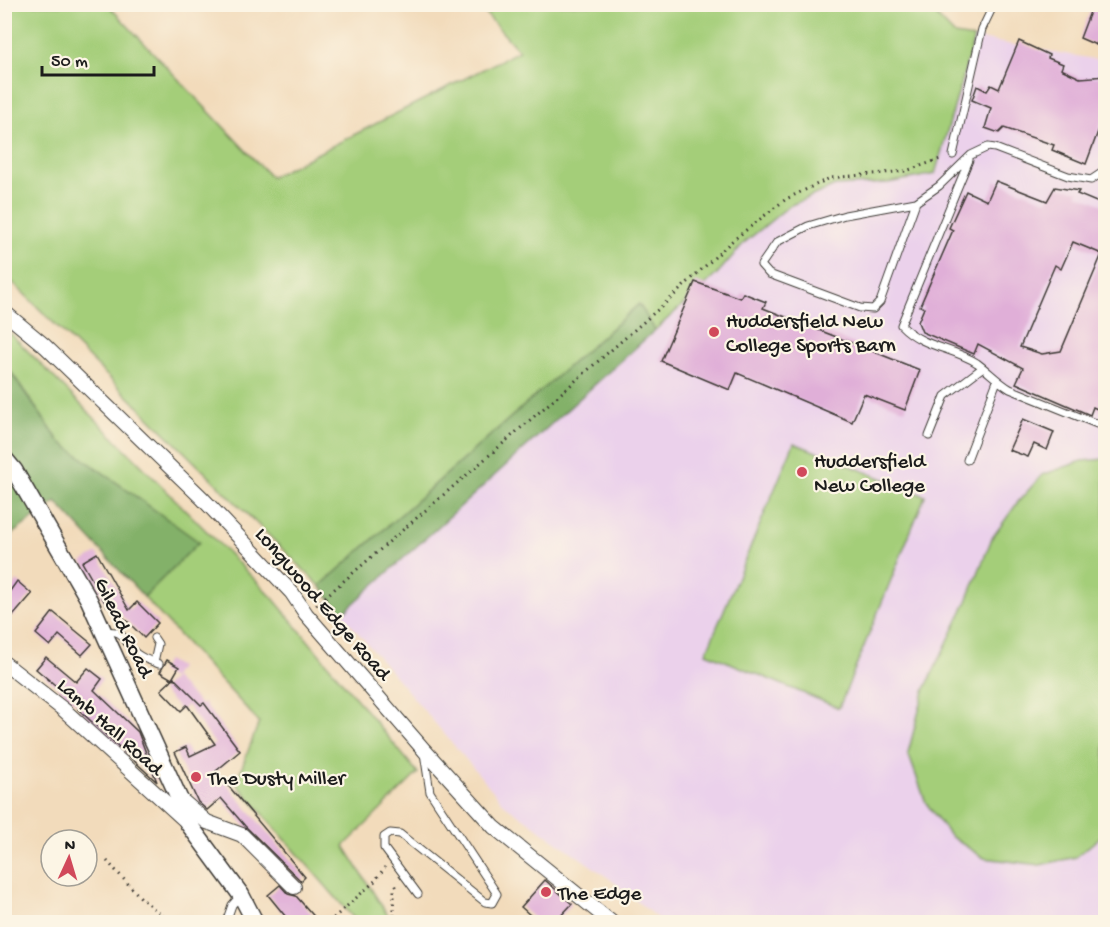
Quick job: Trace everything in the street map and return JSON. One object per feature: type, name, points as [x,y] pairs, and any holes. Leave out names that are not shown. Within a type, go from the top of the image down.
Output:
[{"type":"street","name":"Longwood Edge Road","points":[[4,312],[45,346],[201,498],[292,593],[306,614],[423,750],[494,827],[611,922]]},
{"type":"street","name":"Gilead Road","points":[[4,458],[14,470],[89,600],[179,798],[188,823],[241,895],[255,922]]},
{"type":"street","name":"Lamb Hall Road","points":[[4,663],[64,710],[188,823]]},
{"type":"street","points":[[179,798],[207,822],[242,835],[294,887]]},
{"type":"lane","points":[[953,155],[982,29],[994,4]]},
{"type":"lane","points":[[916,202],[880,302],[873,309],[860,308],[769,274],[761,265],[777,242],[808,226],[845,215],[916,202],[939,186],[971,155],[988,147],[996,147],[1068,176],[1091,180],[1106,167]]},
{"type":"lane","points":[[971,155],[901,325],[911,336],[976,362],[997,381],[1010,389],[1097,424]]},
{"type":"lane","points":[[929,436],[945,396],[982,368]]},
{"type":"lane","points":[[967,460],[997,381]]},
{"type":"lane","points":[[104,632],[116,631],[122,634],[132,650],[139,656],[156,663],[158,644],[154,638]]},
{"type":"lane","points":[[418,894],[384,848],[384,837],[390,832],[400,834],[485,902],[492,903],[497,894],[430,792],[423,750]]},
{"type":"lane","points":[[226,922],[232,905],[241,895]]},
{"type":"path","points":[[306,614],[669,300],[732,241],[786,199],[830,178],[906,171],[953,155]]},
{"type":"path","points":[[107,861],[142,899],[170,922]]},
{"type":"path","points":[[329,922],[394,861]]},
{"type":"path","points":[[394,922],[394,889],[404,873]]},
{"type":"shaded area","name":"Huddersfield New College","points":[[974,38],[1105,61],[1105,922],[662,922],[610,879],[505,805],[342,614],[717,274],[744,243],[789,206],[834,186],[887,183],[935,174]]},
{"type":"green space","points":[[4,5],[108,5],[271,177],[519,51],[478,5],[926,5],[955,35],[974,38],[935,174],[888,183],[835,186],[789,206],[744,243],[717,274],[655,330],[638,305],[320,586],[5,275]]},
{"type":"green space","points":[[639,304],[655,330],[342,614],[320,586]]},
{"type":"green space","points":[[5,328],[272,597],[418,773],[344,846],[392,922],[357,922],[236,783],[259,722],[144,597],[198,542],[59,441],[5,363]]},
{"type":"green space","points":[[4,363],[59,441],[199,542],[144,597],[56,502],[5,539]]},
{"type":"green space","points":[[794,443],[925,496],[839,708],[706,653]]},
{"type":"green space","points":[[1105,459],[1105,833],[1076,857],[1040,865],[984,858],[950,836],[926,803],[908,753],[924,691],[967,601],[992,538],[1018,502],[1042,475],[1082,461]]},
{"type":"building","points":[[1093,4],[1106,4],[1106,25],[1096,45],[1080,38]]},
{"type":"building","points":[[1019,41],[1049,55],[1048,58],[1063,64],[1061,69],[1080,78],[1106,76],[1106,110],[1086,164],[1052,150],[1054,145],[1004,128],[999,133],[985,128],[991,108],[972,100],[977,86],[987,91],[991,85],[999,89]]},
{"type":"building","points":[[996,181],[1047,201],[1055,187],[1079,191],[1077,194],[1106,206],[1106,413],[1093,407],[1090,415],[1016,383],[1023,368],[978,344],[974,354],[922,332],[918,322],[924,308],[920,306],[953,230],[949,228],[966,191],[987,201]],"holes":[[[1073,242],[1102,254],[1061,351],[1042,354],[1020,347],[1055,265],[1061,269]]]},
{"type":"building","points":[[695,282],[740,298],[743,293],[766,302],[763,308],[920,370],[905,410],[864,394],[852,422],[737,373],[730,390],[661,361]]},
{"type":"building","points":[[1023,419],[1054,432],[1047,450],[1034,444],[1028,457],[1009,450]]},
{"type":"building","points":[[97,553],[129,610],[137,602],[158,623],[144,638],[110,604],[107,606],[82,562]]},
{"type":"building","points":[[17,581],[32,594],[13,616],[4,608],[4,587],[10,591]]},
{"type":"building","points":[[53,612],[92,644],[82,655],[59,635],[50,646],[36,634]]},
{"type":"building","points":[[46,657],[76,682],[88,668],[102,679],[94,690],[138,732],[157,782],[78,709],[81,707],[36,669]]},
{"type":"building","points":[[167,660],[179,667],[172,679],[160,672]]},
{"type":"building","points":[[174,678],[201,705],[204,703],[240,751],[216,771],[305,877],[301,881],[245,826],[221,798],[207,810],[198,802],[175,752],[186,747],[190,756],[215,744],[187,705],[181,711],[161,690]]},
{"type":"building","name":"The Edge","points":[[545,880],[572,904],[555,922],[538,922],[521,907]]},
{"type":"building","points":[[280,885],[288,894],[296,896],[319,922],[290,922],[268,895]]},
{"type":"place","name":"Huddersfield New College Sports Barn","points":[[714,332]]},
{"type":"place","name":"Huddersfield New College","points":[[802,472]]},
{"type":"place","name":"The Dusty Miller","points":[[196,777]]},
{"type":"place","name":"The Edge","points":[[546,892]]}]
